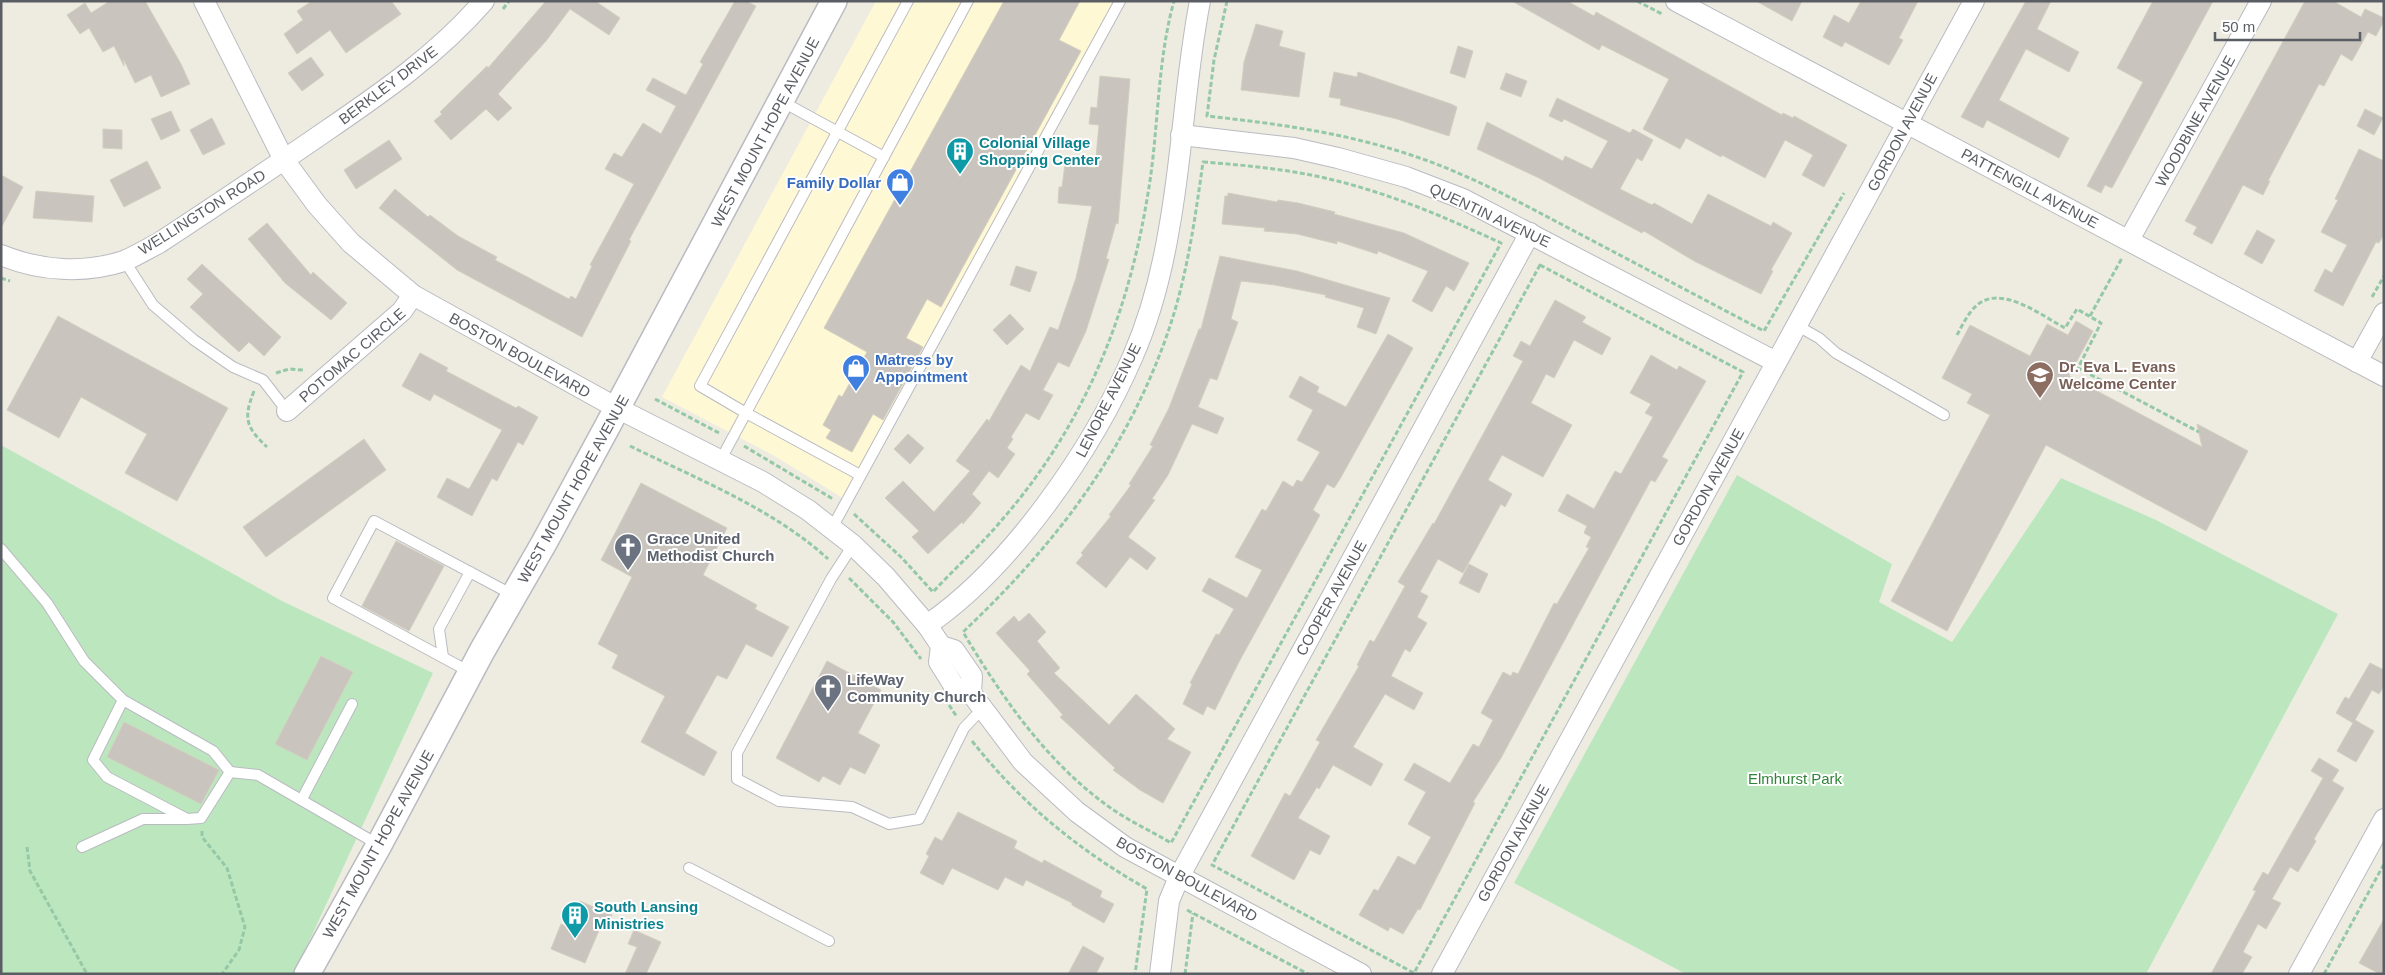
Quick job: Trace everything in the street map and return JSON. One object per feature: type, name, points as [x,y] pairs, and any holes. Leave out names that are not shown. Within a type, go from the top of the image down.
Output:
[{"type":"street","name":"BOSTON BOULEVARD","points":[[204,1],[284,160],[317,205],[351,243],[413,295],[617,408],[763,482],[832,528],[853,545],[886,577],[927,625],[940,646],[939,662],[954,686],[976,702],[1023,762],[1077,812],[1125,847],[1361,974]]},
{"type":"street","name":"BERKLEY DRIVE","points":[[284,160],[419,65],[468,19],[484,1]]},
{"type":"street","name":"WEST MOUNT HOPE AVENUE","points":[[307,974],[380,845],[470,672],[617,408],[834,1]]},
{"type":"street","name":"LENORE AVENUE","points":[[927,625],[948,611],[998,562],[1038,516],[1074,465],[1108,406],[1134,355],[1152,298],[1169,230],[1192,44],[1200,1]]},
{"type":"street","name":"GORDON AVENUE","points":[[1442,974],[1974,1]]},
{"type":"street","name":"WOODBINE AVENUE","points":[[2126,249],[2262,1]]},
{"type":"street","name":"PATTENGILL AVENUE","points":[[1680,6],[1907,124],[2126,249],[2384,376]]},
{"type":"street","name":"QUENTIN AVENUE","points":[[1181,135],[1294,148],[1406,177],[1463,199],[1776,362]]},
{"type":"street","name":"WELLINGTON ROAD","points":[[1,255],[39,267],[70,270],[97,267],[124,260],[159,243],[284,160]]},
{"type":"street","name":"COOPER AVENUE","points":[[1160,974],[1169,901],[1179,877],[1530,233]]},
{"type":"street","name":"POTOMAC CIRCLE","points":[[287,411],[402,311],[413,295]]},
{"type":"street","points":[[2357,362],[2377,307]]},
{"type":"street","points":[[2299,974],[2384,819]]},
{"type":"lane","points":[[860,475],[700,386],[908,1]]},
{"type":"lane","points":[[720,461],[968,1]]},
{"type":"lane","points":[[832,528],[1120,1]]},
{"type":"lane","points":[[781,101],[884,157]]},
{"type":"lane","points":[[124,260],[153,305],[194,340],[233,367],[263,380],[287,411]]},
{"type":"lane","points":[[1796,325],[1819,338],[1836,353],[1944,415]]},
{"type":"lane","points":[[470,672],[333,598],[374,521],[514,596]]},
{"type":"lane","points":[[853,545],[838,568],[738,752],[737,779],[779,801],[852,808],[889,824],[918,818],[976,702]]},
{"type":"lane","points":[[1,549],[47,603],[84,661],[123,700],[212,751],[230,772],[258,775],[380,845]]},
{"type":"lane","points":[[443,658],[439,629],[470,572]]},
{"type":"lane","points":[[123,700],[93,760],[107,778],[187,819]]},
{"type":"lane","points":[[302,799],[352,704]]},
{"type":"lane","points":[[82,847],[143,819],[201,818],[230,772]]},
{"type":"lane","points":[[689,868],[829,941]]},
{"type":"path","points":[[655,399],[774,462],[844,506],[866,523],[932,592],[1001,522],[1037,476],[1069,425],[1095,376],[1120,316],[1136,256],[1148,198],[1158,91],[1168,21],[1174,1]]},
{"type":"path","points":[[1227,1],[1214,60],[1207,116],[1296,126],[1351,137],[1412,155],[1466,176],[1522,203],[1764,331],[1847,189]]},
{"type":"path","points":[[1637,1],[1680,6]]},
{"type":"path","points":[[1203,162],[1269,168],[1324,178],[1378,192],[1434,212],[1500,243],[1171,843],[1115,810],[1074,776],[1048,751],[1011,708],[963,632],[1002,595],[1046,547],[1081,501],[1114,451],[1139,401],[1168,332],[1185,271],[1195,225],[1203,162]]},
{"type":"path","points":[[2090,316],[2126,249]]},
{"type":"path","points":[[1540,265],[1743,372],[1414,973],[1212,865],[1540,265]]},
{"type":"path","points":[[2377,307],[2384,276]]},
{"type":"path","points":[[1957,336],[1976,306],[1989,298],[2007,298],[2065,328],[2077,309],[2101,323],[2078,368],[2199,432]]},
{"type":"path","points":[[630,446],[744,503],[798,535],[838,568],[893,622],[925,667]]},
{"type":"path","points":[[945,698],[964,728],[998,774],[1034,809],[1068,838],[1105,865],[1147,889],[1135,974]]},
{"type":"path","points":[[201,818],[202,837],[227,868],[245,928],[239,950],[222,974]]},
{"type":"path","points":[[27,847],[30,871],[87,974]]},
{"type":"path","points":[[2324,974],[2384,864]]},
{"type":"path","points":[[1187,910],[1308,974]]},
{"type":"path","points":[[1185,974],[1193,913]]},
{"type":"shaded area","points":[[876,1],[1121,1],[846,500],[773,455],[662,397]]},
{"type":"green space","points":[[1,445],[282,601],[433,673],[294,974],[1,974]]},
{"type":"green space","name":"Elmhurst Park","points":[[1737,475],[1892,564],[1879,602],[1952,642],[2061,478],[2156,520],[2338,614],[2146,974],[1686,974],[1514,883]]},
{"type":"building","points":[[110,1],[145,1],[181,64],[190,84],[161,97],[151,75],[135,83],[124,60],[124,66],[114,46],[103,52],[89,28],[80,34],[67,15],[85,3],[91,13]]},
{"type":"building","points":[[312,1],[391,1],[401,14],[346,53],[330,30],[297,54],[284,34],[303,20],[297,11]]},
{"type":"building","points":[[546,1],[595,1],[620,18],[609,35],[570,9],[546,41],[498,94],[512,108],[498,121],[486,109],[451,140],[434,121],[442,114],[440,112],[487,66],[488,68]]},
{"type":"building","points":[[735,1],[746,1],[756,6],[629,240],[631,241],[582,337],[457,270],[379,208],[395,189],[428,217],[430,215],[458,236],[497,257],[495,260],[569,299],[571,296],[576,299],[592,266],[590,265],[634,184],[605,169],[614,153],[622,157],[643,123],[661,134],[676,106],[646,90],[653,78],[686,95],[703,64],[700,62]]},
{"type":"building","name":"Colonial Village Shopping Center","points":[[1004,1],[1080,1],[1059,40],[1081,51],[941,307],[927,299],[906,338],[923,347],[883,420],[873,414],[852,452],[826,438],[831,430],[823,425],[839,395],[842,397],[867,352],[824,328]]},
{"type":"building","points":[[1512,1],[1567,1],[1594,16],[1596,12],[1782,115],[1783,113],[1793,118],[1794,116],[1847,145],[1824,187],[1802,175],[1813,155],[1785,140],[1765,178],[1686,138],[1680,149],[1643,129],[1669,79],[1602,45],[1599,50]]},
{"type":"building","points":[[1756,1],[1802,1],[1792,21]]},
{"type":"building","points":[[1861,1],[1918,1],[1899,38],[1903,40],[1889,65],[1845,42],[1842,47],[1823,37],[1834,15],[1849,23]]},
{"type":"building","points":[[2026,1],[2051,1],[2037,29],[2079,52],[2069,72],[2026,49],[1999,100],[2069,138],[2059,158],[1987,120],[1983,128],[1961,117]]},
{"type":"building","points":[[2153,1],[2213,1],[2112,188],[2105,185],[2101,193],[2087,186],[2143,82],[2117,68]]},
{"type":"building","points":[[2305,1],[2333,1],[2361,17],[2365,9],[2384,18],[2384,21],[2376,36],[2368,32],[2352,61],[2341,54],[2324,86],[2319,84],[2268,181],[2270,181],[2263,195],[2243,185],[2212,244],[2193,234],[2197,227],[2185,221]]},
{"type":"building","points":[[1256,24],[1283,31],[1279,46],[1305,53],[1299,97],[1241,90],[1244,62]]},
{"type":"building","points":[[1458,46],[1473,51],[1465,78],[1450,73]]},
{"type":"building","points":[[311,57],[324,75],[302,91],[288,73]]},
{"type":"building","points":[[1334,72],[1357,77],[1358,72],[1457,107],[1449,136],[1397,119],[1340,105],[1341,99],[1329,97]]},
{"type":"building","points":[[1506,73],[1527,81],[1521,97],[1500,89]]},
{"type":"building","points":[[1100,76],[1130,79],[1118,224],[1116,223],[1106,259],[1109,259],[1086,331],[1069,367],[1058,362],[1043,390],[1053,395],[1039,420],[1026,413],[1011,437],[1013,439],[1007,448],[1015,454],[998,478],[989,471],[972,494],[981,503],[963,524],[962,522],[928,554],[912,537],[919,531],[885,498],[903,481],[934,512],[970,471],[956,461],[987,419],[989,421],[1021,365],[1030,371],[1050,327],[1058,330],[1076,278],[1092,206],[1058,203],[1059,187],[1062,187],[1065,164],[1095,168],[1099,125],[1089,124],[1091,107],[1097,108]]},
{"type":"building","points":[[1557,98],[1630,133],[1633,129],[1653,140],[1642,161],[1637,158],[1620,189],[1652,205],[1654,203],[1692,224],[1708,194],[1771,226],[1773,222],[1792,233],[1771,270],[1773,271],[1761,294],[1694,261],[1644,231],[1642,233],[1539,178],[1477,149],[1487,122],[1563,161],[1565,156],[1592,169],[1608,141],[1564,119],[1562,122],[1549,116]]},
{"type":"building","points":[[2365,109],[2383,118],[2374,135],[2357,126]]},
{"type":"building","points":[[171,111],[180,131],[161,140],[151,119]]},
{"type":"building","points":[[212,118],[225,144],[203,155],[190,130]]},
{"type":"building","points":[[103,129],[122,130],[122,149],[103,148]]},
{"type":"building","points":[[389,140],[402,159],[356,189],[344,170]]},
{"type":"building","points":[[2359,149],[2384,161],[2384,234],[2379,243],[2376,242],[2343,306],[2314,291],[2325,269],[2332,273],[2347,245],[2321,232],[2338,200],[2335,199]]},
{"type":"building","points":[[147,161],[161,188],[124,207],[110,180]]},
{"type":"building","points":[[1,175],[23,187],[1,228]]},
{"type":"building","points":[[36,191],[94,196],[92,222],[33,218]]},
{"type":"building","points":[[1228,193],[1277,202],[1278,200],[1298,203],[1335,212],[1334,214],[1404,233],[1469,263],[1454,291],[1446,286],[1432,312],[1412,301],[1428,271],[1378,251],[1377,254],[1337,241],[1337,244],[1297,234],[1264,231],[1265,228],[1222,224],[1225,196],[1228,196]]},
{"type":"building","points":[[267,223],[311,275],[313,272],[347,303],[331,320],[285,283],[248,239]]},
{"type":"building","points":[[2257,230],[2275,240],[2262,264],[2244,254]]},
{"type":"building","points":[[1220,256],[1297,271],[1390,298],[1376,334],[1357,327],[1364,308],[1325,297],[1326,295],[1275,285],[1241,281],[1231,319],[1238,322],[1217,380],[1210,378],[1198,407],[1224,418],[1217,434],[1192,424],[1168,475],[1152,499],[1155,500],[1128,537],[1156,558],[1147,570],[1130,557],[1106,588],[1076,563],[1083,555],[1081,553],[1111,516],[1109,515],[1131,485],[1129,484],[1153,446],[1150,445],[1169,408],[1199,329],[1201,329]]},
{"type":"building","points":[[202,264],[281,337],[264,356],[249,342],[239,352],[190,307],[203,294],[187,279]]},
{"type":"building","points":[[1016,266],[1037,272],[1030,292],[1010,285]]},
{"type":"building","points":[[1555,300],[1586,317],[1582,322],[1611,338],[1602,355],[1574,340],[1554,378],[1546,374],[1531,403],[1572,425],[1543,477],[1502,455],[1488,480],[1512,494],[1505,507],[1501,504],[1463,573],[1438,559],[1420,592],[1428,596],[1417,617],[1427,623],[1410,652],[1405,649],[1391,676],[1423,693],[1414,710],[1385,694],[1353,747],[1383,764],[1371,786],[1333,765],[1319,789],[1317,787],[1298,818],[1330,836],[1320,855],[1310,850],[1294,880],[1251,856],[1285,793],[1290,796],[1320,742],[1316,740],[1359,666],[1357,665],[1370,640],[1374,642],[1405,586],[1398,582],[1434,524],[1523,361],[1513,356],[1521,341],[1530,346]]},
{"type":"building","points":[[1010,314],[1024,329],[1007,345],[993,330]]},
{"type":"building","points":[[58,316],[228,408],[177,501],[125,473],[147,434],[81,397],[59,438],[7,410]]},
{"type":"building","points":[[2076,321],[2093,331],[2069,376],[2202,447],[2197,424],[2248,451],[2206,531],[2046,445],[1947,631],[1891,601],[1990,415],[1967,403],[1972,394],[1942,378],[1970,325],[2030,356],[2047,324],[2068,335]]},
{"type":"building","points":[[1388,334],[1413,348],[1340,479],[1334,488],[1327,484],[1313,510],[1320,515],[1240,660],[1215,710],[1207,706],[1203,715],[1183,704],[1192,684],[1190,683],[1216,634],[1219,635],[1234,609],[1202,591],[1209,578],[1247,598],[1262,570],[1235,557],[1262,509],[1266,511],[1283,481],[1293,487],[1297,480],[1302,482],[1320,452],[1297,440],[1313,410],[1289,397],[1300,376],[1319,387],[1317,392],[1346,407]]},
{"type":"building","points":[[420,353],[448,368],[446,371],[516,408],[518,406],[538,417],[523,445],[518,442],[497,481],[492,478],[472,516],[437,497],[447,478],[469,489],[502,430],[434,394],[430,401],[402,386]]},
{"type":"building","points":[[1651,355],[1677,370],[1679,366],[1706,381],[1662,457],[1668,460],[1655,482],[1651,480],[1501,758],[1473,802],[1475,803],[1420,910],[1418,909],[1403,934],[1390,927],[1388,931],[1359,915],[1374,889],[1378,891],[1398,856],[1415,865],[1431,837],[1408,824],[1426,792],[1404,780],[1414,763],[1450,783],[1473,744],[1479,747],[1493,720],[1481,713],[1503,672],[1511,676],[1513,672],[1518,674],[1554,603],[1557,604],[1589,548],[1586,547],[1591,537],[1584,533],[1587,526],[1558,511],[1567,494],[1594,509],[1615,471],[1621,474],[1653,417],[1645,413],[1651,404],[1630,393]]},
{"type":"building","points":[[908,434],[924,448],[910,464],[894,449]]},
{"type":"building","points":[[364,439],[386,470],[266,557],[243,527]]},
{"type":"building","points":[[641,483],[727,528],[703,575],[757,605],[755,609],[789,627],[772,657],[746,644],[727,679],[717,675],[685,733],[717,752],[704,776],[641,742],[665,696],[612,668],[618,655],[598,644],[632,577],[601,560]]},
{"type":"building","points":[[396,541],[444,566],[409,631],[362,606]]},
{"type":"building","points":[[1469,564],[1488,574],[1479,593],[1459,583]]},
{"type":"building","points":[[1029,613],[1046,632],[1037,641],[1060,668],[1054,673],[1109,725],[1136,694],[1175,729],[1167,739],[1191,752],[1163,803],[1140,790],[1113,770],[1115,768],[1060,717],[1063,715],[1027,674],[1030,671],[996,633],[1014,616],[1019,622]]},
{"type":"building","points":[[321,656],[353,672],[307,760],[275,744]]},
{"type":"building","name":"LifeWay Community Church","points":[[827,661],[881,690],[858,733],[880,745],[865,774],[850,767],[840,785],[823,776],[819,782],[776,758]]},
{"type":"building","points":[[2370,663],[2384,670],[2384,686],[2379,694],[2372,690],[2355,720],[2374,731],[2356,762],[2337,751],[2353,723],[2336,713],[2345,697],[2349,699]]},
{"type":"building","points":[[124,722],[219,770],[201,804],[107,757]]},
{"type":"building","points":[[2319,758],[2339,770],[2332,781],[2344,788],[2314,839],[2316,841],[2298,872],[2290,867],[2272,899],[2281,903],[2266,929],[2258,924],[2243,952],[2252,957],[2242,974],[2211,974],[2256,891],[2253,890],[2263,872],[2268,875],[2323,778],[2311,771]]},
{"type":"building","points":[[958,812],[1017,841],[1014,848],[1042,863],[1044,860],[1102,891],[1100,897],[1114,904],[1104,923],[1072,905],[1072,903],[1026,880],[1023,886],[1005,877],[998,890],[952,868],[943,885],[920,873],[929,856],[926,854],[935,837],[942,841]]},
{"type":"building","name":"South Lansing Ministries","points":[[580,901],[612,915],[605,930],[600,928],[585,963],[551,949],[561,924],[569,927]]},
{"type":"building","points":[[2384,919],[2384,974],[2380,974],[2359,963]]},
{"type":"building","points":[[634,930],[661,942],[646,974],[625,974],[637,947],[628,944]]},
{"type":"building","points":[[1083,946],[1104,958],[1096,974],[1068,974]]},
{"type":"place","name":"Colonial Village Shopping Center","points":[[960,175]]},
{"type":"place","name":"Family Dollar","points":[[900,206]]},
{"type":"place","name":"Matress by Appointment","points":[[856,392]]},
{"type":"place","name":"Dr. Eva L. Evans Welcome Center","points":[[2040,399]]},
{"type":"place","name":"Grace United Methodist Church","points":[[628,571]]},
{"type":"place","name":"LifeWay Community Church","points":[[828,712]]},
{"type":"place","name":"South Lansing Ministries","points":[[575,939]]}]
